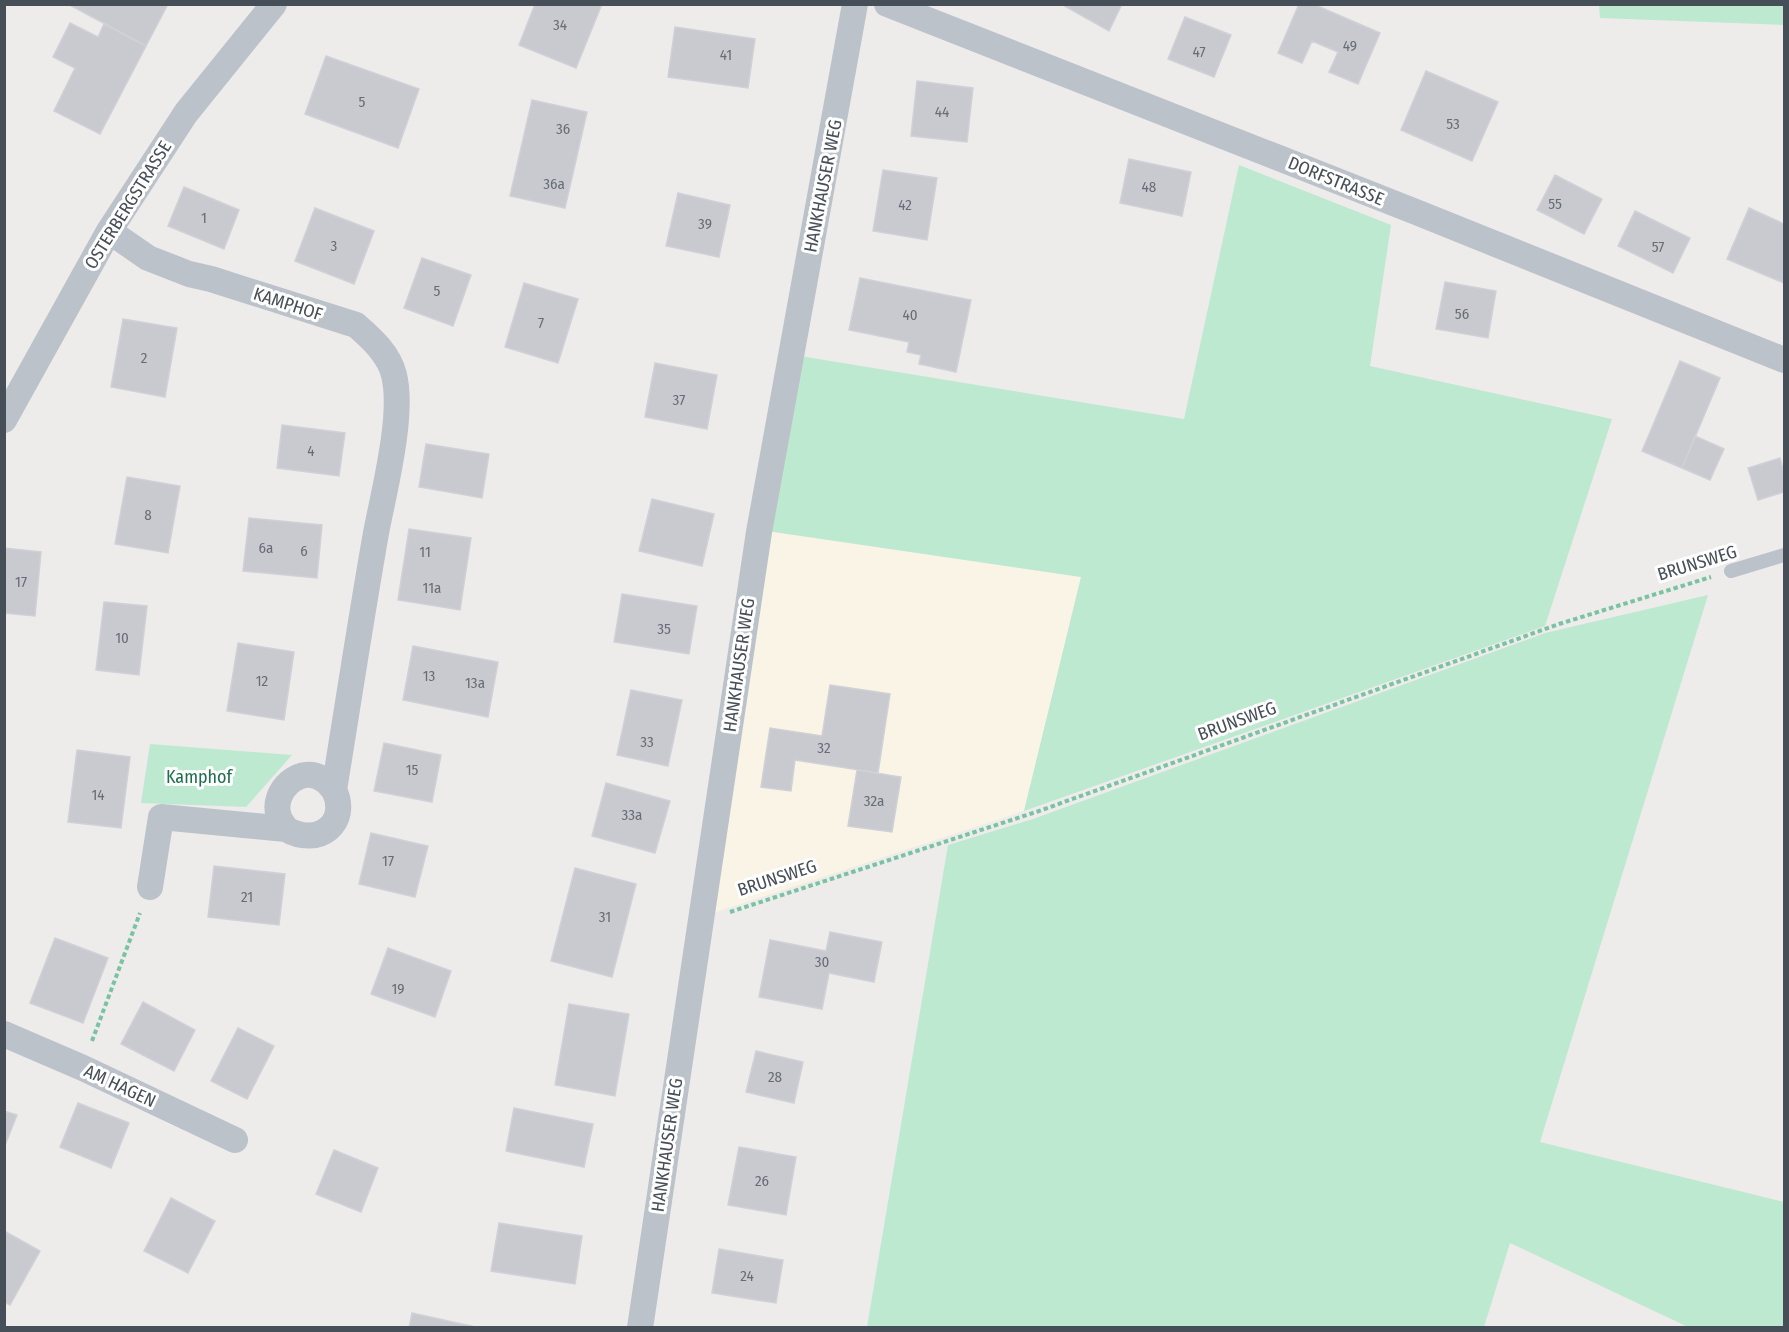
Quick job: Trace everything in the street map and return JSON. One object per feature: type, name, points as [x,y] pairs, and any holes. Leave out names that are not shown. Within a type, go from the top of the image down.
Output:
[{"type":"street","name":"OSTERBERGSTRASSE","points":[[4,420],[109,231],[186,113],[274,4]]},
{"type":"street","name":"HANKHAUSER WEG","points":[[640,1328],[759,532],[855,4]]},
{"type":"street","name":"DORFSTRASSE","points":[[887,4],[1785,360]]},
{"type":"street","name":"KAMPHOF","points":[[109,231],[148,258],[189,274],[356,325],[372,338],[384,353],[394,373],[396,392],[395,428],[334,790],[340,802],[336,820],[323,833],[310,837],[286,829],[160,817],[150,887]]},
{"type":"street","points":[[286,829],[279,817],[277,804],[284,786],[295,777],[310,775],[324,779],[334,790]]},
{"type":"street","name":"AM HAGEN","points":[[4,1034],[83,1068],[235,1140]]},
{"type":"lane","name":"BRUNSWEG","points":[[1731,571],[1785,555]]},
{"type":"path","name":"BRUNSWEG","points":[[701,922],[1040,811],[1559,624],[1731,571]]},
{"type":"path","points":[[83,1068],[150,887]]},
{"type":"shaded area","points":[[767,531],[1081,577],[1024,811],[707,915]]},
{"type":"green space","points":[[1599,5],[1784,5],[1784,25],[1600,18]]},
{"type":"green space","points":[[1239,165],[1391,225],[1370,366],[1612,419],[1545,626],[1024,811],[1081,577],[767,531],[800,356],[1184,419]]},
{"type":"green space","points":[[1708,595],[1540,1142],[1784,1202],[1784,1327],[1688,1327],[1510,1243],[1484,1327],[867,1327],[948,845],[1033,819],[1545,633]]},
{"type":"green space","name":"Kamphof","points":[[150,744],[292,755],[246,807],[141,803]]},
{"type":"building","points":[[68,4],[168,4],[146,46]]},
{"type":"building","points":[[535,4],[602,4],[576,68],[519,45]]},
{"type":"building","points":[[1061,4],[1122,4],[1109,31]]},
{"type":"building","points":[[1299,4],[1313,4],[1380,33],[1358,84],[1329,72],[1338,52],[1312,41],[1302,63],[1278,53]]},
{"type":"building","points":[[1185,17],[1231,35],[1214,77],[1168,59]]},
{"type":"building","points":[[70,23],[98,37],[104,24],[146,46],[100,134],[54,111],[75,68],[53,57]]},
{"type":"building","points":[[675,27],[755,39],[748,88],[668,77]]},
{"type":"building","points":[[326,56],[419,89],[398,148],[305,114]]},
{"type":"building","points":[[1426,71],[1498,102],[1472,161],[1401,130]]},
{"type":"building","points":[[917,81],[973,88],[967,142],[911,136]]},
{"type":"building","points":[[532,100],[587,112],[565,208],[510,196]]},
{"type":"building","points":[[1129,159],[1191,172],[1182,216],[1120,203]]},
{"type":"building","points":[[883,170],[937,178],[927,240],[873,231]]},
{"type":"building","points":[[1555,175],[1602,199],[1584,234],[1537,210]]},
{"type":"building","points":[[184,187],[239,210],[224,249],[168,226]]},
{"type":"building","points":[[678,193],[730,205],[719,257],[666,246]]},
{"type":"building","points":[[315,208],[374,231],[354,284],[295,261]]},
{"type":"building","points":[[1749,208],[1784,224],[1784,283],[1727,259]]},
{"type":"building","points":[[1635,211],[1690,238],[1673,273],[1618,246]]},
{"type":"building","points":[[422,258],[471,275],[453,326],[404,308]]},
{"type":"building","points":[[860,278],[971,300],[956,372],[919,364],[921,355],[907,352],[909,342],[849,330]]},
{"type":"building","points":[[1445,282],[1496,291],[1488,338],[1436,329]]},
{"type":"building","points":[[524,283],[578,299],[558,363],[505,347]]},
{"type":"building","points":[[123,319],[177,328],[165,397],[111,387]]},
{"type":"building","points":[[1680,361],[1720,378],[1682,468],[1642,451]]},
{"type":"building","points":[[655,363],[717,375],[707,429],[645,417]]},
{"type":"building","points":[[282,425],[345,433],[339,476],[277,468]]},
{"type":"building","points":[[1695,436],[1724,449],[1710,480],[1682,468]]},
{"type":"building","points":[[426,444],[489,454],[482,498],[419,487]]},
{"type":"building","points":[[1780,458],[1784,473],[1784,492],[1758,500],[1748,468]]},
{"type":"building","points":[[127,477],[180,486],[168,553],[115,544]]},
{"type":"building","points":[[652,499],[714,514],[702,566],[639,551]]},
{"type":"building","points":[[249,518],[322,525],[317,578],[243,571]]},
{"type":"building","points":[[409,529],[471,538],[460,610],[398,600]]},
{"type":"building","points":[[4,548],[41,552],[35,616],[4,613]]},
{"type":"building","points":[[622,594],[697,606],[689,654],[614,642]]},
{"type":"building","points":[[104,602],[147,606],[139,675],[96,670]]},
{"type":"building","points":[[238,643],[294,652],[284,720],[227,711]]},
{"type":"building","points":[[413,646],[498,662],[488,717],[403,700]]},
{"type":"building","points":[[830,685],[890,694],[878,773],[795,760],[791,791],[761,787],[770,728],[822,736]]},
{"type":"building","points":[[631,690],[682,700],[668,766],[617,755]]},
{"type":"building","points":[[384,743],[441,755],[432,802],[374,791]]},
{"type":"building","points":[[77,750],[130,757],[121,828],[68,822]]},
{"type":"building","points":[[857,770],[901,777],[892,832],[848,826]]},
{"type":"building","points":[[606,783],[670,801],[655,853],[592,836]]},
{"type":"building","points":[[371,833],[428,846],[415,897],[359,884]]},
{"type":"building","points":[[214,866],[285,874],[279,925],[208,917]]},
{"type":"building","points":[[575,868],[636,884],[612,977],[551,961]]},
{"type":"building","points":[[830,932],[882,942],[874,982],[829,973],[822,1009],[759,997],[770,940],[826,951]]},
{"type":"building","points":[[55,938],[108,958],[83,1023],[30,1003]]},
{"type":"building","points":[[388,948],[451,971],[435,1017],[371,994]]},
{"type":"building","points":[[143,1002],[195,1030],[174,1071],[121,1044]]},
{"type":"building","points":[[569,1004],[629,1014],[615,1096],[555,1085]]},
{"type":"building","points":[[238,1028],[274,1046],[247,1099],[211,1081]]},
{"type":"building","points":[[756,1051],[803,1062],[794,1103],[746,1092]]},
{"type":"building","points":[[78,1103],[129,1123],[111,1168],[60,1147]]},
{"type":"building","points":[[514,1108],[593,1124],[584,1167],[506,1151]]},
{"type":"building","points":[[4,1111],[17,1115],[4,1148]]},
{"type":"building","points":[[739,1147],[796,1157],[786,1215],[728,1205]]},
{"type":"building","points":[[334,1150],[378,1168],[361,1212],[316,1194]]},
{"type":"building","points":[[171,1198],[215,1221],[188,1273],[144,1251]]},
{"type":"building","points":[[499,1223],[582,1236],[575,1284],[491,1271]]},
{"type":"building","points":[[6,1232],[40,1251],[10,1305],[4,1302],[4,1236]]},
{"type":"building","points":[[719,1249],[783,1260],[776,1303],[712,1293]]},
{"type":"building","points":[[412,1313],[480,1328],[409,1328]]}]
